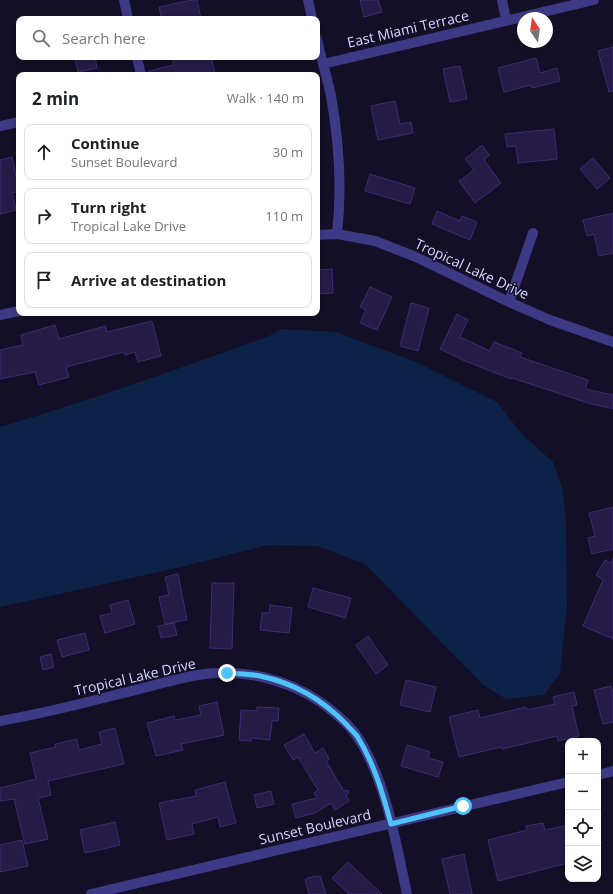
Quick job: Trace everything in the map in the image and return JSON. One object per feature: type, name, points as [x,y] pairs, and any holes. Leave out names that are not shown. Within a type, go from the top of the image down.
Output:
[{"type":"street","points":[[124,0],[127,16]]},
{"type":"street","points":[[308,0],[311,16]]},
{"type":"street","points":[[502,0],[506,20]]},
{"type":"street","name":"East Miami Terrace","points":[[323,64],[594,0]]},
{"type":"street","points":[[320,52],[331,96],[338,156],[340,213],[337,234]]},
{"type":"street","points":[[138,60],[140,72]]},
{"type":"street","points":[[0,126],[16,123]]},
{"type":"street","points":[[509,302],[533,233]]},
{"type":"street","name":"Tropical Lake Drive","points":[[320,235],[337,234],[375,241],[416,257],[550,320],[613,342]]},
{"type":"street","points":[[0,315],[16,312]]},
{"type":"street","name":"Tropical Lake Drive","points":[[0,721],[41,714],[198,675],[227,673],[260,676],[288,684],[311,696],[334,712],[356,735],[368,757],[382,789],[407,894]]},
{"type":"street","points":[[601,774],[613,771]]},
{"type":"street","name":"Sunset Boulevard","points":[[91,894],[565,783]]},
{"type":"water","points":[[281,329],[336,332],[416,362],[497,402],[521,433],[553,462],[562,487],[566,517],[567,606],[560,673],[544,695],[506,699],[483,685],[365,564],[317,546],[268,545],[177,568],[0,607],[0,427],[169,372],[269,336]]},
{"type":"building","points":[[197,0],[200,16],[161,16],[159,7]]},
{"type":"building","points":[[360,0],[378,0],[382,12],[364,17]]},
{"type":"building","points":[[613,47],[613,91],[609,92],[598,51]]},
{"type":"building","points":[[536,58],[540,73],[557,68],[560,81],[532,88],[531,85],[504,92],[498,68]]},
{"type":"building","points":[[76,60],[96,60],[97,68],[78,72]]},
{"type":"building","points":[[173,60],[212,60],[215,72],[149,72],[174,65]]},
{"type":"building","points":[[460,66],[467,99],[450,102],[443,69]]},
{"type":"building","points":[[395,101],[400,124],[411,122],[413,133],[378,140],[371,106]]},
{"type":"building","points":[[554,129],[557,159],[518,163],[516,146],[507,147],[505,134]]},
{"type":"building","points":[[482,145],[489,155],[484,160],[501,183],[475,203],[459,181],[474,170],[465,159]]},
{"type":"building","points":[[12,157],[16,175],[16,192],[12,193],[16,210],[0,214],[0,160]]},
{"type":"building","points":[[593,158],[610,178],[597,189],[580,169]]},
{"type":"building","points":[[370,174],[415,188],[410,204],[365,191]]},
{"type":"building","points":[[437,211],[460,221],[462,216],[477,222],[470,240],[432,224]]},
{"type":"building","points":[[613,213],[613,253],[599,256],[594,234],[587,236],[583,220]]},
{"type":"building","points":[[332,269],[333,293],[320,294],[320,270]]},
{"type":"building","points":[[370,287],[392,297],[377,330],[360,323],[366,310],[360,307]]},
{"type":"building","points":[[411,303],[429,308],[418,351],[400,346]]},
{"type":"building","points":[[457,314],[468,320],[460,337],[490,351],[494,342],[522,353],[520,357],[588,380],[585,389],[613,395],[613,409],[588,403],[512,378],[511,379],[465,361],[440,349]]},
{"type":"building","points":[[152,321],[161,356],[138,362],[135,352],[125,355],[124,352],[66,367],[69,377],[39,385],[35,372],[0,379],[0,350],[23,345],[21,335],[55,325],[59,339],[105,326],[107,332]]},
{"type":"building","points":[[613,507],[613,549],[592,554],[588,538],[595,536],[589,513]]},
{"type":"building","points":[[613,558],[613,639],[583,626],[603,580],[596,575],[605,560],[611,563]]},
{"type":"building","points":[[178,574],[187,620],[165,624],[159,597],[169,595],[165,577]]},
{"type":"building","points":[[212,583],[234,583],[232,649],[210,648]]},
{"type":"building","points":[[313,588],[351,598],[345,618],[308,607]]},
{"type":"building","points":[[128,600],[135,624],[105,633],[100,616],[112,613],[110,605]]},
{"type":"building","points":[[270,605],[292,608],[289,633],[260,630],[262,613],[269,613]]},
{"type":"building","points":[[174,623],[177,635],[161,638],[158,626]]},
{"type":"building","points":[[85,633],[89,650],[62,657],[57,640]]},
{"type":"building","points":[[368,636],[388,665],[376,674],[356,645]]},
{"type":"building","points":[[51,654],[54,667],[43,670],[40,657]]},
{"type":"building","points":[[406,680],[436,687],[430,712],[400,705]]},
{"type":"building","points":[[611,686],[613,692],[613,722],[603,724],[594,690]]},
{"type":"building","points":[[574,692],[577,705],[572,706],[579,736],[565,738],[565,739],[558,741],[557,736],[459,757],[449,717],[478,710],[480,718],[526,707],[527,710],[555,704],[553,697]]},
{"type":"building","points":[[217,702],[224,735],[181,744],[183,750],[156,756],[147,723],[174,716],[175,720],[201,715],[199,706]]},
{"type":"building","points":[[257,707],[279,708],[278,721],[272,721],[270,740],[251,738],[251,741],[239,740],[241,710],[257,711]]},
{"type":"building","points":[[115,728],[124,764],[48,781],[51,795],[38,798],[48,839],[25,844],[14,799],[0,801],[0,788],[36,779],[30,753],[56,747],[55,744],[77,739],[79,750],[102,744],[99,732]]},
{"type":"building","points":[[304,734],[315,753],[323,748],[329,759],[326,761],[344,791],[348,790],[349,793],[346,795],[349,801],[335,810],[331,803],[315,813],[296,818],[292,804],[317,798],[314,793],[318,790],[298,757],[293,760],[284,745]]},
{"type":"building","points":[[407,745],[430,752],[428,758],[443,762],[438,777],[401,766]]},
{"type":"building","points":[[225,782],[236,823],[220,827],[218,817],[192,824],[194,834],[167,840],[159,803],[196,796],[195,790]]},
{"type":"building","points":[[271,791],[274,804],[257,808],[254,795]]},
{"type":"building","points":[[115,822],[120,845],[85,853],[80,830]]},
{"type":"building","points":[[543,823],[545,830],[565,826],[565,864],[498,881],[488,840],[527,830],[526,826]]},
{"type":"building","points":[[22,840],[28,866],[0,872],[0,845]]},
{"type":"building","points":[[464,854],[472,894],[450,894],[442,859]]},
{"type":"building","points":[[348,862],[382,894],[349,894],[332,878]]},
{"type":"building","points":[[320,876],[326,894],[309,894],[305,879]]},
{"type":"route","points":[[227,673],[260,676],[288,684],[311,696],[334,712],[356,735],[368,757],[382,789],[391,824],[463,806]]}]
